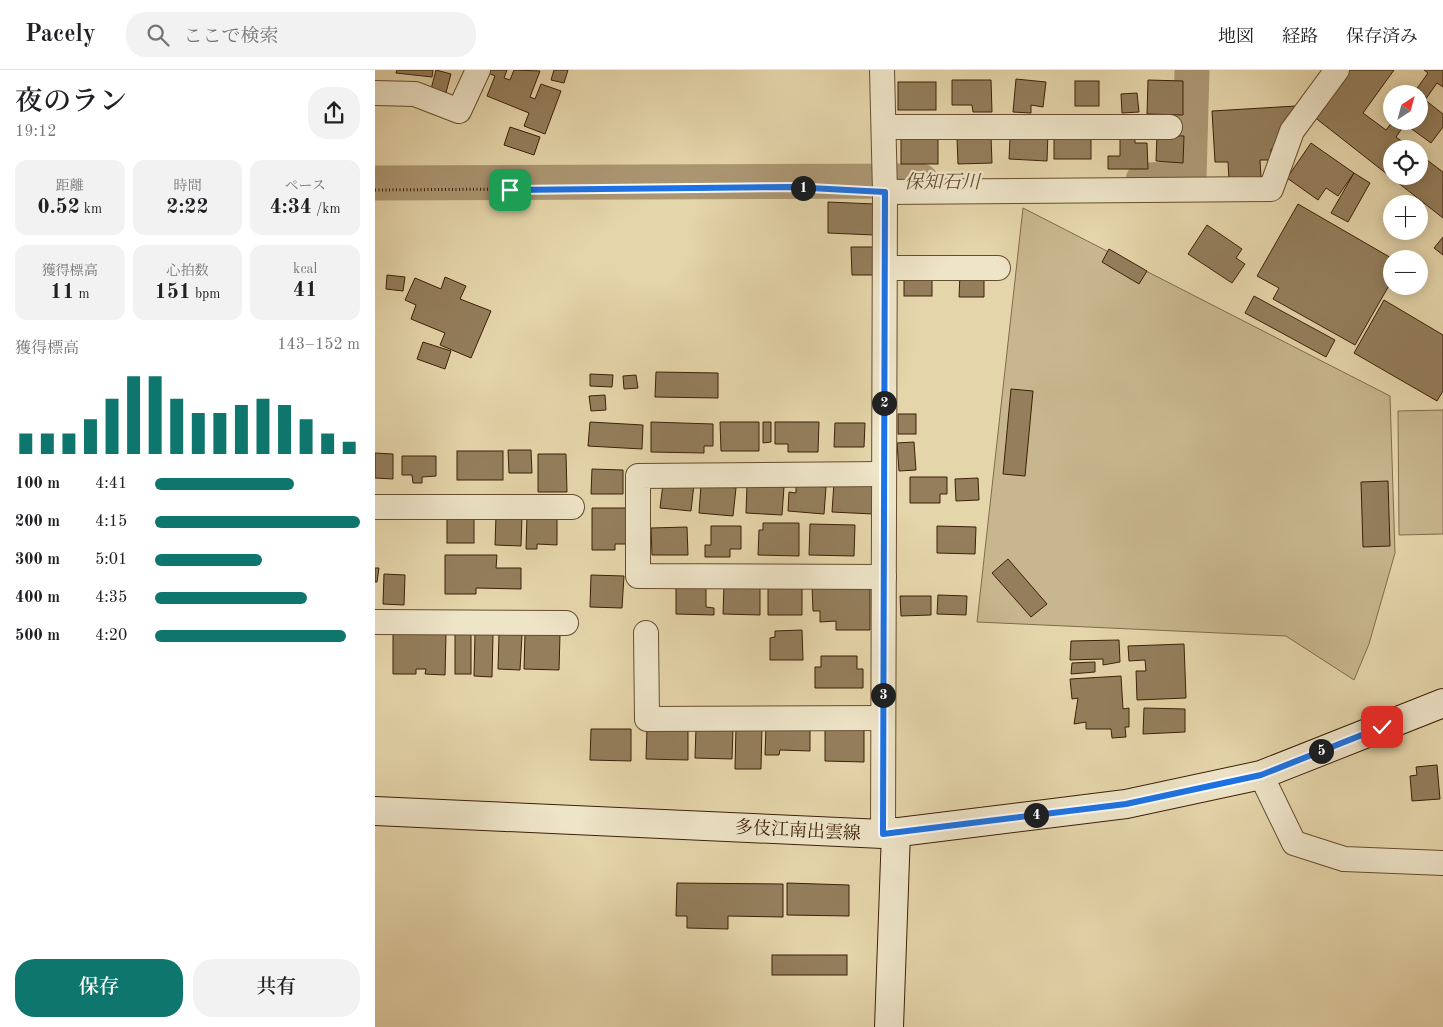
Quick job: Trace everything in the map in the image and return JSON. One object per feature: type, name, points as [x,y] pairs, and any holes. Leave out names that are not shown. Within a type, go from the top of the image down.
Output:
[{"type":"main road","name":"多伎江南出雲線","points":[[375,811],[890,833],[1126,804],[1261,775],[1443,703]]},
{"type":"main road","points":[[889,1027],[890,833]]},
{"type":"street","points":[[375,93],[415,94],[459,111],[478,70]]},
{"type":"street","points":[[882,70],[885,192],[883,718],[890,833]]},
{"type":"street","points":[[885,192],[1271,189],[1292,132],[1337,70]]},
{"type":"street","points":[[884,128],[1170,128]]},
{"type":"street","points":[[885,268],[998,268]]},
{"type":"street","points":[[884,474],[639,476],[638,576],[884,577]]},
{"type":"street","points":[[375,507],[572,507]]},
{"type":"street","points":[[375,622],[566,623]]},
{"type":"street","points":[[646,633],[647,719],[883,718]]},
{"type":"street","points":[[1261,775],[1294,843],[1344,859],[1443,863]]},
{"type":"path","points":[[375,190],[791,187],[885,192]]},
{"type":"shaded area","points":[[1023,208],[1390,396],[1395,553],[1369,644],[1354,680],[1286,636],[977,622]]},
{"type":"shaded area","points":[[1443,410],[1443,534],[1399,535],[1398,411]]},
{"type":"building","points":[[397,70],[433,70],[432,77],[396,73]]},
{"type":"building","points":[[436,70],[451,74],[445,96],[430,93]]},
{"type":"building","points":[[489,70],[507,70],[504,78],[510,80],[514,70],[540,71],[530,97],[535,99],[541,84],[561,91],[545,134],[524,126],[529,113],[487,96],[495,76],[488,73]]},
{"type":"building","points":[[554,70],[568,70],[564,83],[551,80]]},
{"type":"building","points":[[1349,70],[1394,70],[1363,113],[1383,128],[1383,130],[1401,130],[1396,137],[1400,140],[1383,140],[1383,171],[1313,116]]},
{"type":"building","points":[[1424,70],[1443,70],[1443,87],[1437,83],[1428,96],[1428,85],[1419,85],[1428,73]]},
{"type":"building","points":[[1016,79],[1046,82],[1043,107],[1031,105],[1031,113],[1013,112]]},
{"type":"building","points":[[952,80],[991,80],[992,112],[973,112],[972,105],[952,105]]},
{"type":"building","points":[[1148,80],[1183,81],[1183,115],[1147,114]]},
{"type":"building","points":[[1075,81],[1099,81],[1099,106],[1075,106]]},
{"type":"building","points":[[898,82],[936,82],[936,110],[898,110]]},
{"type":"building","points":[[1137,93],[1139,112],[1122,113],[1121,94]]},
{"type":"building","points":[[1428,102],[1443,114],[1443,127],[1431,143],[1413,130],[1428,130]]},
{"type":"building","points":[[1296,106],[1281,148],[1271,149],[1271,160],[1260,160],[1261,178],[1229,180],[1228,162],[1215,162],[1212,111]]},
{"type":"building","points":[[510,127],[540,137],[534,155],[504,145]]},
{"type":"building","points":[[1028,132],[1048,132],[1047,161],[1009,159],[1010,139],[1028,139]]},
{"type":"building","points":[[1054,133],[1091,133],[1091,159],[1054,159]]},
{"type":"building","points":[[1157,135],[1184,136],[1183,163],[1156,161]]},
{"type":"building","points":[[1120,136],[1135,136],[1135,143],[1147,143],[1148,169],[1108,169],[1108,156],[1120,156]]},
{"type":"building","points":[[991,137],[992,163],[958,164],[957,138]]},
{"type":"building","points":[[901,138],[938,138],[938,164],[901,164]]},
{"type":"building","points":[[1311,143],[1354,173],[1338,196],[1326,188],[1318,200],[1287,178]]},
{"type":"building","points":[[1428,161],[1443,172],[1443,218],[1428,206],[1428,195],[1414,195],[1401,185],[1428,185]]},
{"type":"building","points":[[1354,173],[1370,183],[1348,222],[1331,213]]},
{"type":"building","points":[[828,202],[875,204],[874,235],[828,233]]},
{"type":"building","points":[[1298,204],[1383,253],[1384,295],[1355,345],[1273,299],[1279,288],[1257,276]]},
{"type":"building","points":[[1207,225],[1242,249],[1236,258],[1245,264],[1232,283],[1188,254]]},
{"type":"building","points":[[1443,237],[1443,255],[1434,248]]},
{"type":"building","points":[[851,247],[877,247],[878,275],[852,275]]},
{"type":"building","points":[[1109,249],[1147,271],[1139,284],[1102,262]]},
{"type":"building","points":[[960,274],[984,274],[984,297],[959,297]]},
{"type":"building","points":[[387,275],[405,277],[403,291],[386,289]]},
{"type":"building","points":[[904,275],[932,275],[932,296],[904,296]]},
{"type":"building","points":[[445,277],[466,286],[460,299],[491,311],[471,358],[440,345],[445,333],[411,319],[416,305],[405,300],[415,278],[441,289]]},
{"type":"building","points":[[1254,296],[1335,340],[1326,357],[1245,313]]},
{"type":"building","points":[[1384,300],[1443,335],[1443,391],[1437,401],[1354,353]]},
{"type":"building","points":[[423,342],[451,351],[445,369],[417,359]]},
{"type":"building","points":[[656,372],[718,373],[718,398],[655,397]]},
{"type":"building","points":[[590,374],[613,375],[612,387],[590,386]]},
{"type":"building","points":[[636,375],[638,388],[624,389],[623,376]]},
{"type":"building","points":[[1011,389],[1033,391],[1025,476],[1003,474]]},
{"type":"building","points":[[605,395],[606,410],[591,411],[589,396]]},
{"type":"building","points":[[898,414],[916,414],[916,434],[898,434]]},
{"type":"building","points":[[590,422],[643,425],[642,449],[588,446]]},
{"type":"building","points":[[651,422],[713,424],[713,446],[704,446],[704,453],[651,452]]},
{"type":"building","points":[[720,422],[759,422],[759,451],[721,451]]},
{"type":"building","points":[[763,422],[771,422],[771,442],[763,443]]},
{"type":"building","points":[[775,422],[819,422],[818,452],[788,452],[788,444],[775,444]]},
{"type":"building","points":[[835,423],[865,423],[864,447],[834,447]]},
{"type":"building","points":[[914,442],[916,470],[899,471],[897,443]]},
{"type":"building","points":[[508,450],[531,450],[532,473],[509,473]]},
{"type":"building","points":[[457,451],[503,451],[503,480],[457,480]]},
{"type":"building","points":[[375,453],[393,454],[393,479],[375,478]]},
{"type":"building","points":[[538,454],[566,454],[567,492],[538,492]]},
{"type":"building","points":[[402,456],[436,456],[436,476],[422,477],[422,483],[413,483],[412,475],[402,475]]},
{"type":"building","points":[[592,469],[623,470],[623,494],[591,494]]},
{"type":"building","points":[[910,477],[947,477],[947,494],[940,494],[940,503],[910,503]]},
{"type":"building","points":[[978,478],[979,500],[956,501],[955,479]]},
{"type":"building","points":[[1388,481],[1390,546],[1363,547],[1361,482]]},
{"type":"building","points":[[834,482],[875,485],[873,514],[832,512]]},
{"type":"building","points":[[663,484],[694,484],[691,511],[660,508]]},
{"type":"building","points":[[701,485],[736,488],[733,516],[699,513]]},
{"type":"building","points":[[747,485],[784,487],[782,515],[746,513]]},
{"type":"building","points":[[796,485],[826,487],[824,514],[788,511],[789,492],[796,493]]},
{"type":"building","points":[[592,508],[630,508],[630,544],[615,544],[615,550],[592,550]]},
{"type":"building","points":[[527,515],[557,516],[557,545],[537,544],[537,549],[526,549]]},
{"type":"building","points":[[447,516],[474,516],[474,543],[447,543]]},
{"type":"building","points":[[496,516],[522,517],[521,546],[495,545]]},
{"type":"building","points":[[763,523],[799,523],[799,556],[758,555],[759,530],[763,530]]},
{"type":"building","points":[[810,524],[855,525],[854,556],[809,555]]},
{"type":"building","points":[[711,526],[741,526],[741,549],[730,549],[730,557],[705,557],[705,545],[711,545]]},
{"type":"building","points":[[937,526],[976,527],[975,554],[937,553]]},
{"type":"building","points":[[687,527],[688,555],[652,555],[651,528]]},
{"type":"building","points":[[445,555],[497,555],[496,568],[521,568],[521,589],[476,588],[476,594],[445,594]]},
{"type":"building","points":[[1008,559],[1047,604],[1031,617],[992,573]]},
{"type":"building","points":[[375,568],[379,568],[377,582],[375,582]]},
{"type":"building","points":[[384,574],[405,575],[404,605],[383,604]]},
{"type":"building","points":[[591,575],[624,576],[622,608],[590,607]]},
{"type":"building","points":[[724,585],[760,586],[760,615],[723,614]]},
{"type":"building","points":[[676,586],[706,587],[706,607],[714,608],[714,615],[676,614]]},
{"type":"building","points":[[768,586],[802,587],[802,615],[768,615]]},
{"type":"building","points":[[870,586],[870,630],[836,630],[836,621],[820,622],[820,611],[813,611],[812,587]]},
{"type":"building","points":[[938,595],[967,596],[966,615],[937,614]]},
{"type":"building","points":[[900,596],[931,596],[931,615],[901,616]]},
{"type":"building","points":[[802,630],[803,660],[770,660],[770,638],[775,637],[775,631]]},
{"type":"building","points":[[393,632],[446,633],[445,675],[425,674],[426,669],[416,669],[416,674],[393,674]]},
{"type":"building","points":[[455,632],[471,632],[471,674],[455,674]]},
{"type":"building","points":[[475,633],[493,634],[492,677],[474,676]]},
{"type":"building","points":[[499,634],[522,635],[520,670],[498,669]]},
{"type":"building","points":[[525,634],[560,635],[559,670],[524,669]]},
{"type":"building","points":[[1119,640],[1120,662],[1103,665],[1103,659],[1070,660],[1071,641]]},
{"type":"building","points":[[1184,644],[1186,698],[1137,700],[1136,671],[1146,671],[1145,660],[1129,661],[1128,646]]},
{"type":"building","points":[[821,656],[857,656],[857,669],[863,669],[863,688],[815,688],[815,667],[821,667]]},
{"type":"building","points":[[1095,662],[1095,672],[1071,674],[1072,663]]},
{"type":"building","points":[[1121,676],[1123,709],[1129,708],[1129,727],[1125,727],[1126,737],[1112,738],[1111,729],[1086,729],[1086,722],[1074,724],[1078,698],[1072,699],[1070,679]]},
{"type":"building","points":[[1144,708],[1185,709],[1185,732],[1143,734]]},
{"type":"building","points":[[736,726],[762,726],[761,769],[735,769]]},
{"type":"building","points":[[766,726],[810,726],[810,751],[780,750],[779,755],[765,755]]},
{"type":"building","points":[[647,727],[688,727],[688,760],[646,759]]},
{"type":"building","points":[[696,728],[733,729],[732,759],[695,758]]},
{"type":"building","points":[[825,728],[864,729],[864,762],[825,761]]},
{"type":"building","points":[[591,729],[631,729],[631,761],[590,760]]},
{"type":"building","points":[[1437,765],[1440,799],[1412,801],[1410,776],[1417,775],[1416,767]]},
{"type":"building","points":[[677,883],[783,884],[783,917],[728,916],[728,929],[687,928],[687,916],[676,916]]},
{"type":"building","points":[[787,883],[849,885],[849,916],[787,915]]},
{"type":"building","points":[[772,955],[847,955],[847,975],[772,975]]},
{"type":"waterway","name":"保知石川","points":[[1143,180],[1189,179],[1192,70]]},
{"type":"waterway","name":"保知石川","points":[[375,183],[921,181]]},
{"type":"route","points":[[510,190],[791,187],[885,192],[883,834],[1126,804],[1261,775],[1382,727]]}]
